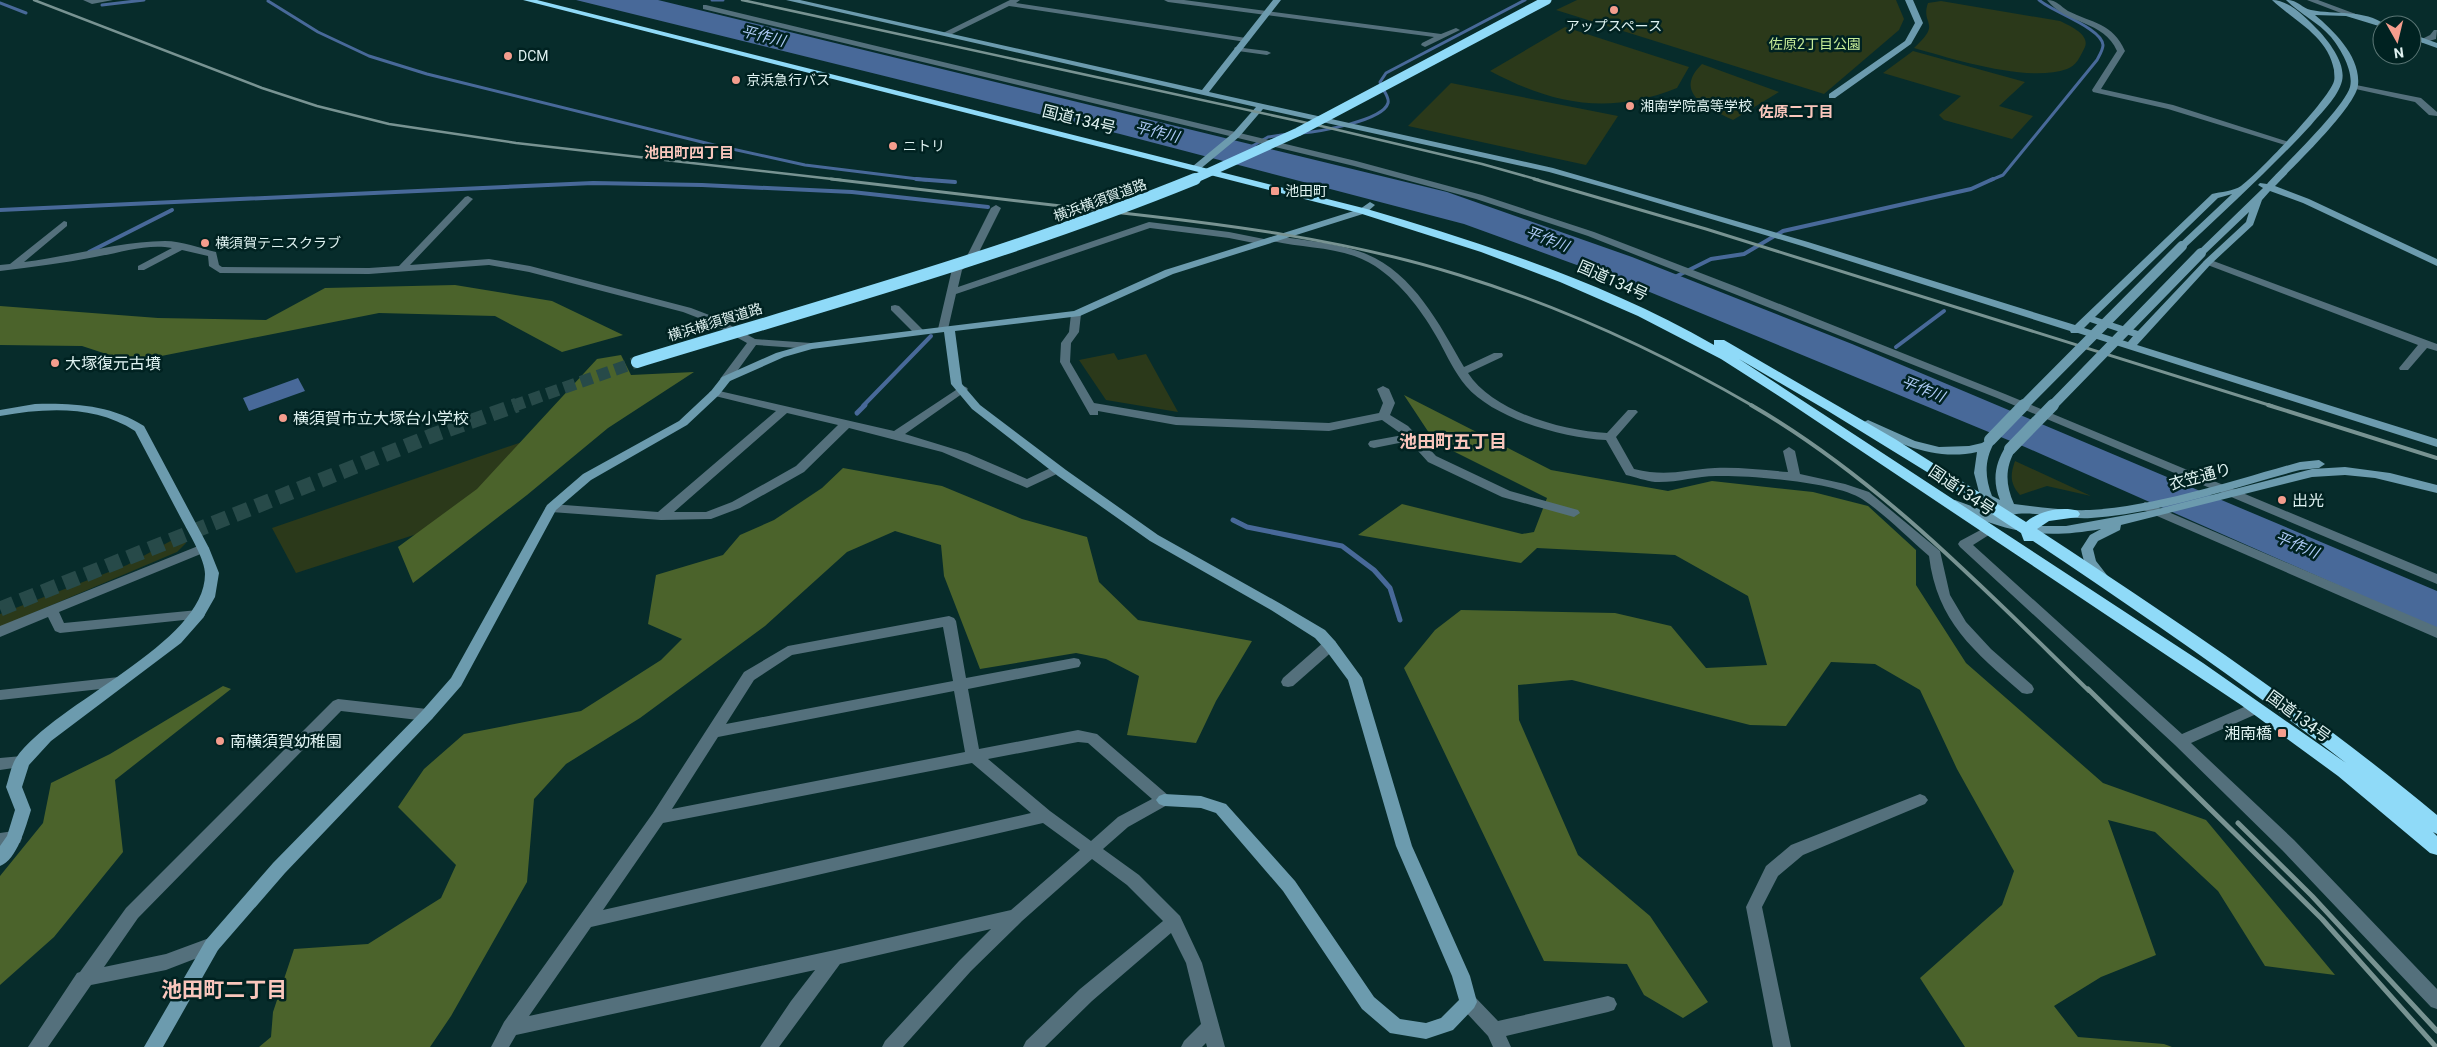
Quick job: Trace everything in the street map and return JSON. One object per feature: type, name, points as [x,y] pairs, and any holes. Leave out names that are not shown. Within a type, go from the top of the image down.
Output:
[{"type":"highway","name":"国道134号","points":[[527,0],[1202,163]]},
{"type":"highway","name":"国道134号","points":[[549,0],[1202,163],[1461,232],[1552,265],[1615,292],[1690,327],[1839,410],[1990,504],[2273,698],[2437,826]]},
{"type":"highway","name":"横浜横須賀道路","points":[[1538,0],[1297,127],[1234,157],[1155,190],[1002,245],[636,359],[1014,246],[1150,197],[1241,159],[1305,129],[1547,0]]},
{"type":"highway","name":"国道134号","points":[[1366,208],[1544,271],[1682,332],[1772,385],[1988,530],[2175,652],[2256,708],[2396,811],[2437,847]]},
{"type":"highway","points":[[2073,514],[2045,517],[2033,522],[2028,529],[2029,536],[2036,545],[2110,595],[2175,652]]},
{"type":"highway","points":[[2004,524],[2027,547],[2104,599],[2175,652]]},
{"type":"street","points":[[86,0],[92,2],[109,0]]},
{"type":"street","points":[[790,0],[1351,125],[1587,180],[1805,244],[2129,348],[2437,443]]},
{"type":"street","points":[[1168,0],[1442,36]]},
{"type":"street","points":[[1204,93],[1278,0]]},
{"type":"street","points":[[1832,96],[1908,42],[1919,23],[1909,0]]},
{"type":"street","points":[[2051,0],[2060,8],[2106,31],[2120,45],[2121,50],[2096,90],[2170,107],[2288,143]]},
{"type":"street","points":[[2004,524],[1983,490],[1979,472],[1982,453],[1988,443],[2182,246],[2248,185],[2325,104],[2338,83],[2332,53],[2316,32],[2276,0]]},
{"type":"street","points":[[2028,529],[2009,506],[2002,492],[2000,479],[2004,457],[2204,258],[2250,223],[2258,199],[2342,108],[2354,86],[2348,54],[2334,34],[2290,0]]},
{"type":"street","points":[[2311,0],[2372,21]]},
{"type":"street","points":[[945,34],[1013,2],[1246,40]]},
{"type":"street","points":[[706,8],[1234,136],[1259,140],[1479,197],[1591,234],[1983,389],[2222,491],[2437,579]]},
{"type":"street","points":[[2292,11],[2357,16]]},
{"type":"street","points":[[1425,45],[1456,30]]},
{"type":"street","points":[[2425,41],[2433,37],[2437,32]]},
{"type":"street","points":[[2422,40],[2437,46]]},
{"type":"street","points":[[1238,49],[1267,53]]},
{"type":"street","points":[[2354,86],[2418,100],[2432,113],[2437,114]]},
{"type":"street","points":[[1202,163],[1234,136],[1261,106]]},
{"type":"street","points":[[2075,330],[2215,196],[2248,185],[2269,187],[2306,201],[2437,263]]},
{"type":"street","points":[[403,267],[468,199]]},
{"type":"street","points":[[996,208],[970,260],[957,270],[952,292],[946,328],[957,384],[976,407],[1057,469],[1154,538],[1276,607],[1320,634],[1330,644],[1355,678],[1404,846],[1461,976],[1468,1002],[1495,1030],[1502,1047]]},
{"type":"street","points":[[726,379],[780,355],[811,346],[946,328],[1076,314],[1169,272],[1366,208]]},
{"type":"street","points":[[12,267],[64,224]]},
{"type":"street","points":[[952,292],[1149,225],[1229,235],[1264,242]]},
{"type":"street","points":[[1275,239],[1348,251],[1364,256],[1378,264],[1406,288],[1426,312],[1462,372],[1476,391],[1518,414],[1556,429],[1597,438],[1610,437],[1632,412]]},
{"type":"street","points":[[0,268],[138,246],[166,244],[183,246],[213,254],[214,266],[220,270],[369,271],[489,262],[530,269],[687,310],[713,320],[753,342],[811,346]]},
{"type":"street","points":[[141,268],[183,246]]},
{"type":"street","points":[[2129,348],[2204,258]]},
{"type":"street","points":[[2204,258],[2437,348]]},
{"type":"street","points":[[895,308],[920,332]]},
{"type":"street","points":[[1076,314],[1074,332],[1066,343],[1066,362],[1093,410],[1176,421],[1329,427],[1384,416],[1404,429],[1432,459],[1506,494],[1574,513]]},
{"type":"street","points":[[2088,318],[2140,335]]},
{"type":"street","points":[[153,1047],[212,945],[278,868],[427,715],[456,682],[551,508],[587,477],[683,423],[715,393],[753,342]]},
{"type":"street","points":[[2404,368],[2424,344]]},
{"type":"street","points":[[1462,372],[1498,354]]},
{"type":"street","points":[[896,434],[962,390]]},
{"type":"street","points":[[1383,390],[1389,403],[1384,416]]},
{"type":"street","points":[[715,393],[935,444],[997,468],[1027,484],[1057,469]]},
{"type":"street","points":[[0,413],[77,408],[108,412],[130,420],[140,429],[203,548],[212,573],[208,597],[198,615],[176,639],[46,737],[22,762],[14,787],[23,810],[7,839],[0,859]]},
{"type":"street","points":[[661,516],[785,409]]},
{"type":"street","points":[[1839,410],[1912,445],[1938,452],[1970,451],[1988,443]]},
{"type":"street","points":[[551,508],[661,516],[707,516],[736,505],[800,469],[847,423]]},
{"type":"street","points":[[1374,444],[1410,437]]},
{"type":"street","points":[[1610,437],[1630,472],[1654,478],[1670,478],[1714,472],[1740,472],[1795,477],[1845,488],[1865,495],[1935,554],[1938,578],[1953,613],[1974,643],[2027,689]]},
{"type":"street","points":[[1789,451],[1795,477]]},
{"type":"street","name":"衣笠通り","points":[[1924,487],[1948,500],[2004,524],[2028,529],[2080,528],[2155,510],[2300,466],[2330,463],[2364,464],[2437,483]]},
{"type":"street","name":"衣笠通り","points":[[2222,491],[2312,473],[2337,470],[2366,471],[2437,489]]},
{"type":"street","name":"衣笠通り","points":[[1990,504],[2073,514],[2155,510]]},
{"type":"street","points":[[2155,510],[2437,633]]},
{"type":"street","name":"衣笠通り","points":[[2108,584],[2090,562],[2088,549],[2094,538],[2155,510]]},
{"type":"street","points":[[1988,530],[1964,544],[2180,741],[2288,845],[2437,1001]]},
{"type":"street","points":[[0,632],[203,548]]},
{"type":"street","points":[[51,610],[60,628],[198,615]]},
{"type":"street","points":[[500,1047],[510,1028],[658,818],[749,676],[788,651],[949,622],[973,755],[1045,816],[1133,880],[1174,922],[1194,964],[1216,1047]]},
{"type":"street","points":[[1288,682],[1330,644]]},
{"type":"street","points":[[713,732],[1074,663]]},
{"type":"street","points":[[0,695],[119,682]]},
{"type":"street","points":[[37,1047],[83,979],[132,913],[338,705],[427,715]]},
{"type":"street","points":[[2180,741],[2256,708]]},
{"type":"street","points":[[658,818],[1078,736],[1092,738],[1164,800]]},
{"type":"street","points":[[0,764],[22,762]]},
{"type":"street","points":[[891,1047],[964,966],[1016,916],[1123,822],[1164,800],[1201,802],[1221,808],[1289,886],[1368,1003],[1396,1027],[1426,1031],[1447,1024],[1468,1002]]},
{"type":"street","points":[[1782,1047],[1754,907],[1772,871],[1797,850],[1920,800]]},
{"type":"street","points":[[585,921],[1045,816]]},
{"type":"street","points":[[510,1028],[835,958],[1016,916]]},
{"type":"street","points":[[1032,1047],[1086,995],[1174,922]]},
{"type":"street","points":[[83,979],[166,962],[212,945]]},
{"type":"street","points":[[769,1047],[835,958]]},
{"type":"street","points":[[1495,1030],[1608,1004]]},
{"type":"street","points":[[1190,1047],[1210,1026]]},
{"type":"green space","name":"佐原2丁目公園","points":[[1577,0],[1896,0],[1904,19],[1899,30],[1824,94],[1556,10]]},
{"type":"green space","points":[[1941,1],[2060,21],[2083,35],[2086,44],[2079,58],[2070,68],[2051,73],[2032,73],[1991,68],[1914,48],[1923,40],[1929,28],[1926,10],[1928,3]]},
{"type":"green space","points":[[1565,27],[1689,67],[1677,88],[1628,102],[1605,103],[1582,102],[1537,92],[1490,71]]},
{"type":"green space","points":[[1913,51],[2025,82],[1999,106],[2033,116],[2012,139],[1944,120],[1939,115],[1961,96],[1883,73]]},
{"type":"green space","points":[[1702,64],[1779,92],[1733,120],[1704,105],[1692,91],[1691,83],[1694,74]]},
{"type":"green space","points":[[1451,83],[1618,116],[1586,165],[1408,126]]},
{"type":"green space","points":[[455,285],[552,301],[623,335],[562,352],[495,316],[379,313],[131,362],[82,346],[0,345],[0,306],[158,318],[266,320],[325,288]]},
{"type":"green space","points":[[1114,353],[1118,360],[1146,354],[1178,412],[1106,400],[1079,360]]},
{"type":"green space","points":[[621,355],[631,375],[694,372],[608,428],[527,495],[413,583],[398,547],[477,489],[597,359]]},
{"type":"green space","points":[[1404,395],[1551,470],[1668,491],[1712,481],[1813,492],[1868,506],[1916,550],[1916,585],[1966,663],[2103,783],[2206,820],[2335,975],[2265,966],[2218,891],[2155,832],[2108,820],[2156,955],[2101,977],[2054,1006],[2078,1037],[2164,1044],[2172,1047],[1965,1047],[1920,978],[2002,905],[2014,871],[1957,769],[1920,690],[1875,664],[1831,662],[1786,726],[1750,725],[1572,680],[1518,685],[1519,720],[1578,855],[1650,916],[1708,1002],[1683,1018],[1644,995],[1627,964],[1544,961],[1404,668],[1435,630],[1461,610],[1615,613],[1671,626],[1706,668],[1767,665],[1748,596],[1675,555],[1537,548],[1521,563],[1358,535],[1402,504],[1522,534],[1534,532],[1547,498],[1435,442]]},
{"type":"green space","points":[[583,421],[445,525],[296,573],[272,528]]},
{"type":"green space","points":[[2015,461],[2091,496],[2047,486],[2020,495],[2014,487],[2012,479]]},
{"type":"green space","points":[[843,468],[942,486],[1022,519],[1087,537],[1099,582],[1138,620],[1252,641],[1216,701],[1196,743],[1127,735],[1139,676],[1106,659],[1076,653],[980,669],[944,576],[941,545],[895,531],[847,552],[765,626],[640,718],[566,764],[534,799],[527,882],[451,1016],[430,1047],[259,1047],[271,1037],[273,1012],[294,949],[368,944],[441,898],[456,865],[398,807],[424,769],[464,734],[581,711],[661,660],[682,639],[648,624],[656,575],[723,555],[740,535],[774,520],[822,488]]},
{"type":"green space","points":[[182,537],[186,543],[177,552],[0,627],[0,614],[127,565],[176,538]]},
{"type":"green space","points":[[223,686],[231,689],[115,780],[123,852],[54,937],[0,985],[0,876],[43,823],[51,783],[110,754]]},
{"type":"water","name":"平作川","points":[[576,0],[658,0],[1447,192],[1632,257],[1852,344],[2437,591],[2437,629],[2025,447],[1640,288],[1464,224],[1120,134]]},
{"type":"water","points":[[298,378],[305,391],[249,411],[243,398]]},
{"type":"waterway","points":[[102,5],[144,0]]},
{"type":"waterway","points":[[712,0],[723,0]]},
{"type":"waterway","points":[[1301,133],[1349,124],[1375,115],[1388,103],[1388,98],[1380,82],[1386,73],[1525,0]]},
{"type":"waterway","points":[[1991,180],[2003,175],[2097,60],[2102,49],[2103,45],[2094,32],[2039,0]]},
{"type":"waterway","points":[[268,1],[318,32],[369,56],[427,74],[714,145],[805,165],[921,179]]},
{"type":"waterway","points":[[0,3],[26,13]]},
{"type":"waterway","points":[[1249,148],[1268,137],[1288,134]]},
{"type":"waterway","points":[[916,179],[921,179]]},
{"type":"waterway","points":[[921,179],[955,182]]},
{"type":"waterway","points":[[921,179],[926,180]]},
{"type":"waterway","points":[[1673,278],[1711,259],[1744,254],[1783,231],[1971,189],[1993,179]]},
{"type":"waterway","points":[[0,210],[593,183],[702,185],[852,192],[988,207]]},
{"type":"waterway","points":[[89,252],[172,210]]},
{"type":"waterway","points":[[1896,347],[1944,311]]},
{"type":"waterway","points":[[863,406],[931,336]]},
{"type":"waterway","points":[[857,413],[865,405]]},
{"type":"waterway","points":[[1233,520],[1247,527],[1342,546],[1374,570],[1390,588],[1400,620]]},
{"type":"tunnel","points":[[513,406],[637,362]]},
{"type":"tunnel","points":[[0,609],[436,434],[517,405]]},
{"type":"railway","points":[[34,0],[262,88],[317,106],[389,124],[516,143],[841,180]]},
{"type":"railway","points":[[742,0],[1321,126],[1482,164],[1539,180]]},
{"type":"railway","points":[[831,179],[1238,227],[1327,242],[1415,262],[1498,288],[1573,316],[1647,349],[1753,406]]},
{"type":"railway","points":[[1534,179],[1706,229],[2272,406]]},
{"type":"railway","points":[[1751,405],[1798,434],[1887,501],[1970,575],[2089,691]]},
{"type":"railway","points":[[2268,405],[2437,458]]},
{"type":"railway","points":[[2088,689],[2322,919],[2436,1047]]},
{"type":"railway","points":[[2238,823],[2312,896],[2437,1031]]},
{"type":"place","name":"アップスペース","points":[[1614,10]]},
{"type":"place","name":"DCM","points":[[508,56]]},
{"type":"place","name":"京浜急行バス","points":[[736,80]]},
{"type":"place","name":"湘南学院高等学校","points":[[1630,106]]},
{"type":"place","name":"ニトリ","points":[[893,146]]},
{"type":"place","name":"池田町","points":[[1275,191]]},
{"type":"place","name":"横須賀テニスクラブ","points":[[205,243]]},
{"type":"place","name":"大塚復元古墳","points":[[55,363]]},
{"type":"place","name":"横須賀市立大塚台小学校","points":[[283,418]]},
{"type":"place","name":"出光","points":[[2282,500]]},
{"type":"place","name":"湘南橋","points":[[2282,733]]},
{"type":"place","name":"南横須賀幼稚園","points":[[220,741]]},
{"type":"district","name":"佐原二丁目","points":[[1796,112]]},
{"type":"district","name":"池田町四丁目","points":[[689,153]]},
{"type":"district","name":"池田町五丁目","points":[[1453,442]]},
{"type":"district","name":"池田町二丁目","points":[[224,990]]}]
